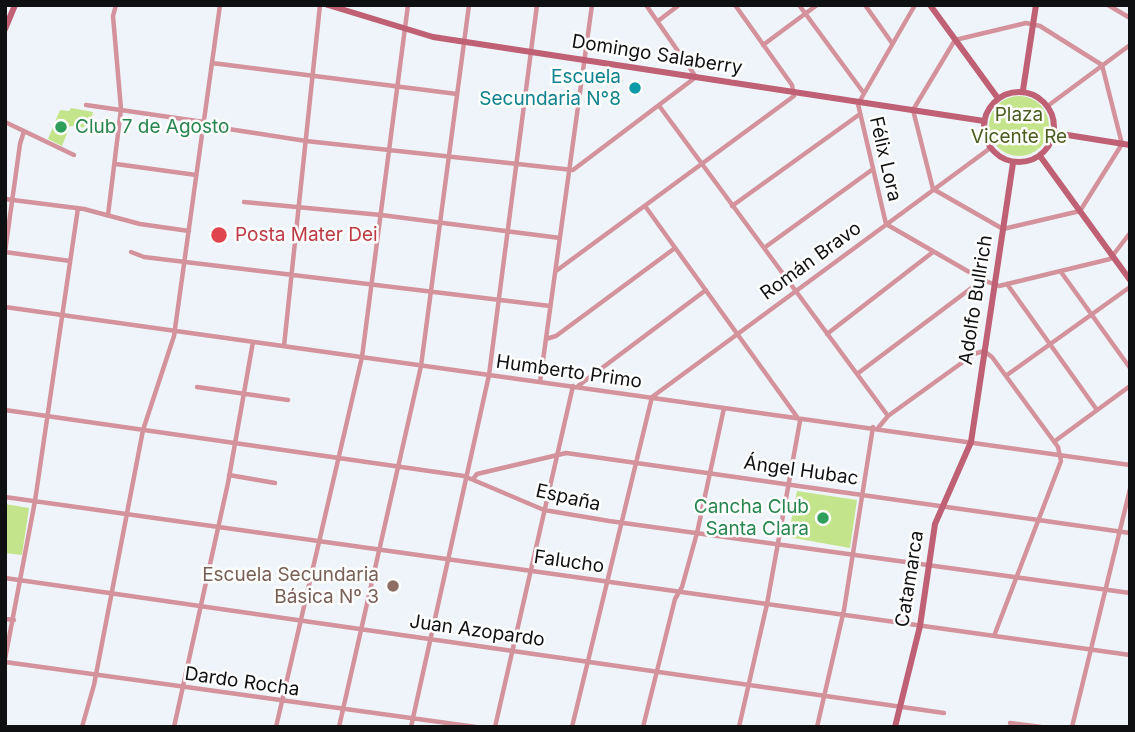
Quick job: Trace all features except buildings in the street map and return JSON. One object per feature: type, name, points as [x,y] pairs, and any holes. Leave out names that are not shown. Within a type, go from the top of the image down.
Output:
[{"type":"street","points":[[5,29],[15,5]]},
{"type":"street","points":[[108,215],[121,109],[113,16],[116,5]]},
{"type":"street","points":[[82,727],[96,675],[143,430],[175,331],[220,5]]},
{"type":"street","points":[[284,346],[320,5]]},
{"type":"street","name":"Domingo Salaberry","points":[[328,5],[406,30],[464,42],[984,121]]},
{"type":"street","points":[[276,727],[362,357],[408,5]]},
{"type":"street","points":[[339,727],[421,366],[470,5]]},
{"type":"street","points":[[411,727],[448,559],[470,478],[489,376],[537,5]]},
{"type":"street","points":[[540,382],[592,5]]},
{"type":"street","points":[[86,105],[306,141],[569,171],[660,107],[696,77],[646,5]]},
{"type":"street","points":[[658,21],[679,5]]},
{"type":"street","points":[[556,271],[796,93],[734,5]]},
{"type":"street","points":[[799,5],[863,92]]},
{"type":"street","points":[[763,45],[817,5]]},
{"type":"street","points":[[865,5],[892,43]]},
{"type":"street","name":"Félix Lora","points":[[915,5],[858,102],[886,223],[994,285],[1061,272],[1114,257]]},
{"type":"street","points":[[930,5],[997,97]]},
{"type":"street","points":[[1023,90],[1036,5]]},
{"type":"street","points":[[1108,5],[1130,18]]},
{"type":"street","points":[[1033,23],[1102,65],[1126,144],[1080,211],[1003,229],[933,190],[913,110],[955,40],[1033,23]]},
{"type":"street","points":[[1049,105],[1130,45]]},
{"type":"street","points":[[212,63],[312,78],[457,94]]},
{"type":"street","points":[[1023,90],[1049,105],[1055,133],[1040,156],[1013,163],[989,149],[984,121],[997,97],[1023,90]]},
{"type":"street","points":[[660,107],[888,416]]},
{"type":"street","points":[[732,205],[860,114]]},
{"type":"street","points":[[5,122],[74,155]]},
{"type":"street","points":[[24,131],[5,252],[70,261]]},
{"type":"street","points":[[1055,133],[1126,144]]},
{"type":"street","name":"Román Bravo","points":[[652,397],[736,332],[989,149]]},
{"type":"street","points":[[1040,156],[1130,280]]},
{"type":"street","name":"Adolfo Bullrich","points":[[971,442],[1013,163]]},
{"type":"street","points":[[116,164],[196,175]]},
{"type":"street","points":[[764,248],[873,169]]},
{"type":"street","points":[[5,199],[78,208],[140,224],[189,231]]},
{"type":"street","points":[[243,202],[381,215],[560,238]]},
{"type":"street","points":[[645,206],[799,418],[779,544],[739,727]]},
{"type":"street","points":[[5,661],[35,501],[78,208]]},
{"type":"street","points":[[1114,257],[1130,233]]},
{"type":"street","points":[[546,340],[556,336],[675,248]]},
{"type":"street","points":[[131,252],[145,257],[550,306]]},
{"type":"street","points":[[827,334],[933,252]]},
{"type":"street","points":[[1061,272],[1130,368]]},
{"type":"street","points":[[857,374],[983,280]]},
{"type":"street","points":[[1007,284],[1097,410]]},
{"type":"street","points":[[1007,375],[1130,286]]},
{"type":"street","points":[[495,727],[557,453],[575,386],[706,290]]},
{"type":"street","name":"Humberto Primo","points":[[5,307],[1130,465]]},
{"type":"street","points":[[174,727],[219,525],[253,342]]},
{"type":"street","points":[[817,727],[843,615],[862,494],[876,428],[888,416],[974,354],[984,351],[1007,375],[1055,441],[1061,455],[1040,520],[994,636]]},
{"type":"street","points":[[1055,441],[1130,386]]},
{"type":"street","points":[[197,387],[288,400]]},
{"type":"street","points":[[572,727],[634,462],[652,397]]},
{"type":"street","points":[[643,727],[656,671],[696,533],[724,408]]},
{"type":"street","name":"España","points":[[5,410],[470,478],[544,510],[620,523],[1130,593]]},
{"type":"street","name":"Catamarca","points":[[895,727],[920,626],[927,565],[942,506],[971,442]]},
{"type":"street","name":"Ángel Hubac","points":[[470,478],[557,453],[710,472],[1130,533]]},
{"type":"street","points":[[229,475],[275,483]]},
{"type":"street","points":[[1072,727],[1130,489]]},
{"type":"street","name":"Falucho","points":[[5,497],[1130,655]]},
{"type":"street","name":"Juan Azopardo","points":[[5,578],[944,713]]},
{"type":"street","points":[[5,619],[14,620]]},
{"type":"street","name":"Dardo Rocha","points":[[5,661],[476,727]]},
{"type":"street","points":[[1010,723],[1041,727]]},
{"type":"green space","name":"Plaza Vicente Re","points":[[1013,96],[1025,96],[1041,104],[1047,114],[1047,138],[1041,148],[1025,156],[1013,156],[997,148],[989,132],[989,120],[997,104]]},
{"type":"green space","name":"Club 7 de Agosto","points":[[71,108],[93,112],[90,128],[70,126],[62,146],[48,139],[60,110],[69,111]]},
{"type":"green space","name":"Cancha Club Santa Clara","points":[[797,491],[857,500],[850,548],[788,537]]},
{"type":"green space","points":[[5,504],[29,508],[22,555],[5,553]]},
{"type":"place","name":"Escuela Secundaria N°8","points":[[635,88]]},
{"type":"place","name":"Club 7 de Agosto","points":[[61,127]]},
{"type":"place","name":"Posta Mater Dei","points":[[219,235]]},
{"type":"place","name":"Cancha Club Santa Clara","points":[[823,518]]},
{"type":"place","name":"Escuela Secundaria Básica Nº 3","points":[[393,586]]}]
